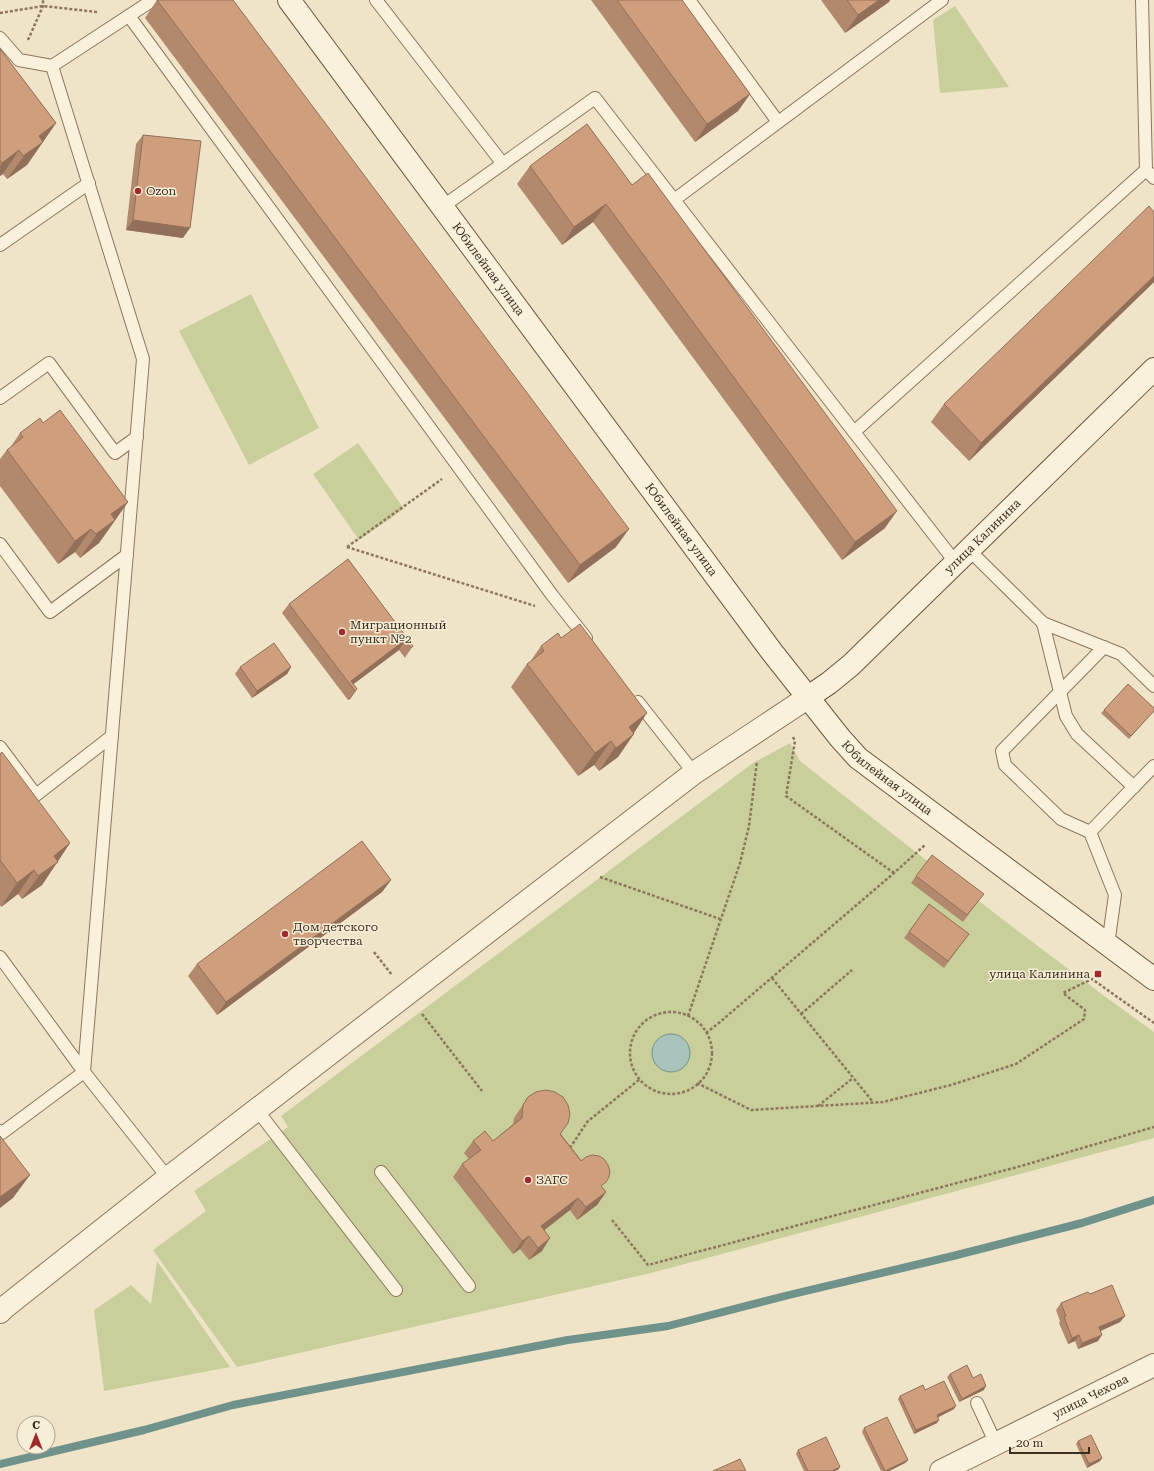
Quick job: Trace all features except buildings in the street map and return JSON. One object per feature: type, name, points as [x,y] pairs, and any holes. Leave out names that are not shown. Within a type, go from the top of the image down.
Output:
[{"type":"street","name":"Юбилейная улица","points":[[295,2],[442,207],[807,698],[840,738],[858,758],[1154,979]]},
{"type":"street","name":"улица Калинина","points":[[0,1312],[168,1178],[694,773],[829,683],[851,665],[1154,369]]},
{"type":"street","name":"улица Чехова","points":[[942,1471],[1154,1365]]},
{"type":"lane","points":[[0,38],[18,60],[52,66],[153,0]]},
{"type":"lane","points":[[376,0],[503,164]]},
{"type":"lane","points":[[689,0],[778,122]]},
{"type":"lane","points":[[674,200],[942,0]]},
{"type":"lane","points":[[854,432],[1150,174],[1142,0]]},
{"type":"lane","points":[[129,16],[552,595],[594,647]]},
{"type":"lane","points":[[0,1131],[2,1133],[84,1072],[143,358],[52,66]]},
{"type":"lane","points":[[442,207],[595,98],[854,432],[962,556],[1043,624],[1121,654],[1154,686]]},
{"type":"lane","points":[[0,245],[89,183]]},
{"type":"lane","points":[[0,398],[50,363],[115,453],[137,437]]},
{"type":"lane","points":[[0,544],[50,612],[127,555]]},
{"type":"lane","points":[[1043,624],[1066,716],[1077,734],[1134,787]]},
{"type":"lane","points":[[1104,647],[1002,751],[1006,765],[1061,819],[1090,832],[1114,895],[1108,945]]},
{"type":"lane","points":[[628,691],[694,773]]},
{"type":"lane","points":[[0,747],[36,795],[112,736]]},
{"type":"lane","points":[[1090,832],[1154,766]]},
{"type":"lane","points":[[0,957],[84,1072],[168,1178]]},
{"type":"lane","points":[[257,1110],[396,1290]]},
{"type":"lane","points":[[381,1172],[470,1286]]},
{"type":"lane","points":[[977,1403],[996,1444]]},
{"type":"path","points":[[18,60],[43,6],[42,0]]},
{"type":"path","points":[[0,13],[43,6],[129,16]]},
{"type":"path","points":[[458,467],[347,547],[569,616]]},
{"type":"path","points":[[778,718],[795,741],[786,796],[894,873]]},
{"type":"path","points":[[688,1016],[740,863],[749,826],[758,755]]},
{"type":"path","points":[[706,1033],[772,978],[925,845]]},
{"type":"path","points":[[581,860],[592,874],[720,919]]},
{"type":"path","points":[[374,952],[482,1091]]},
{"type":"path","points":[[801,1014],[852,970]]},
{"type":"path","points":[[772,978],[873,1102]]},
{"type":"path","points":[[697,1084],[751,1110],[883,1102],[951,1085],[1016,1064],[1084,1019],[1085,1010],[1063,993],[1092,979],[1154,1023]]},
{"type":"path","points":[[664,1012],[678,1012],[688,1016],[704,1028],[710,1041],[712,1055],[708,1068],[700,1082],[688,1090],[675,1094],[660,1092],[647,1087],[637,1076],[631,1063],[630,1049],[633,1035],[650,1017],[664,1012]]},
{"type":"path","points":[[818,1106],[853,1078]]},
{"type":"path","points":[[566,1154],[588,1122],[640,1080]]},
{"type":"path","points":[[612,1220],[648,1265],[1013,1168],[1154,1128]]},
{"type":"green space","points":[[955,6],[1009,87],[940,93],[933,20]]},
{"type":"green space","points":[[251,294],[319,428],[249,465],[179,331]]},
{"type":"green space","points":[[358,443],[404,509],[359,540],[313,474]]},
{"type":"green space","points":[[790,743],[800,761],[1020,932],[1154,1032],[1154,1138],[651,1273],[237,1367],[153,1250],[206,1211],[194,1191],[288,1127],[281,1116],[753,763]]},
{"type":"green space","points":[[157,1261],[230,1367],[104,1391],[94,1310],[131,1285],[151,1304]]},
{"type":"water","points":[[667,1034],[675,1034],[682,1037],[687,1042],[690,1053],[687,1064],[682,1069],[675,1072],[667,1072],[660,1069],[655,1064],[652,1057],[652,1049],[655,1042],[660,1037]]},
{"type":"waterway","points":[[0,1464],[144,1430],[233,1405],[568,1340],[668,1326],[1082,1223],[1154,1200]]},
{"type":"place","name":"Ozon","points":[[138,191]]},
{"type":"place","name":"Миграционный пункт №2","points":[[342,632]]},
{"type":"place","name":"Дом детского творчества","points":[[285,934]]},
{"type":"place","name":"улица Калинина","points":[[1098,974]]},
{"type":"place","name":"ЗАГС","points":[[528,1180]]}]
